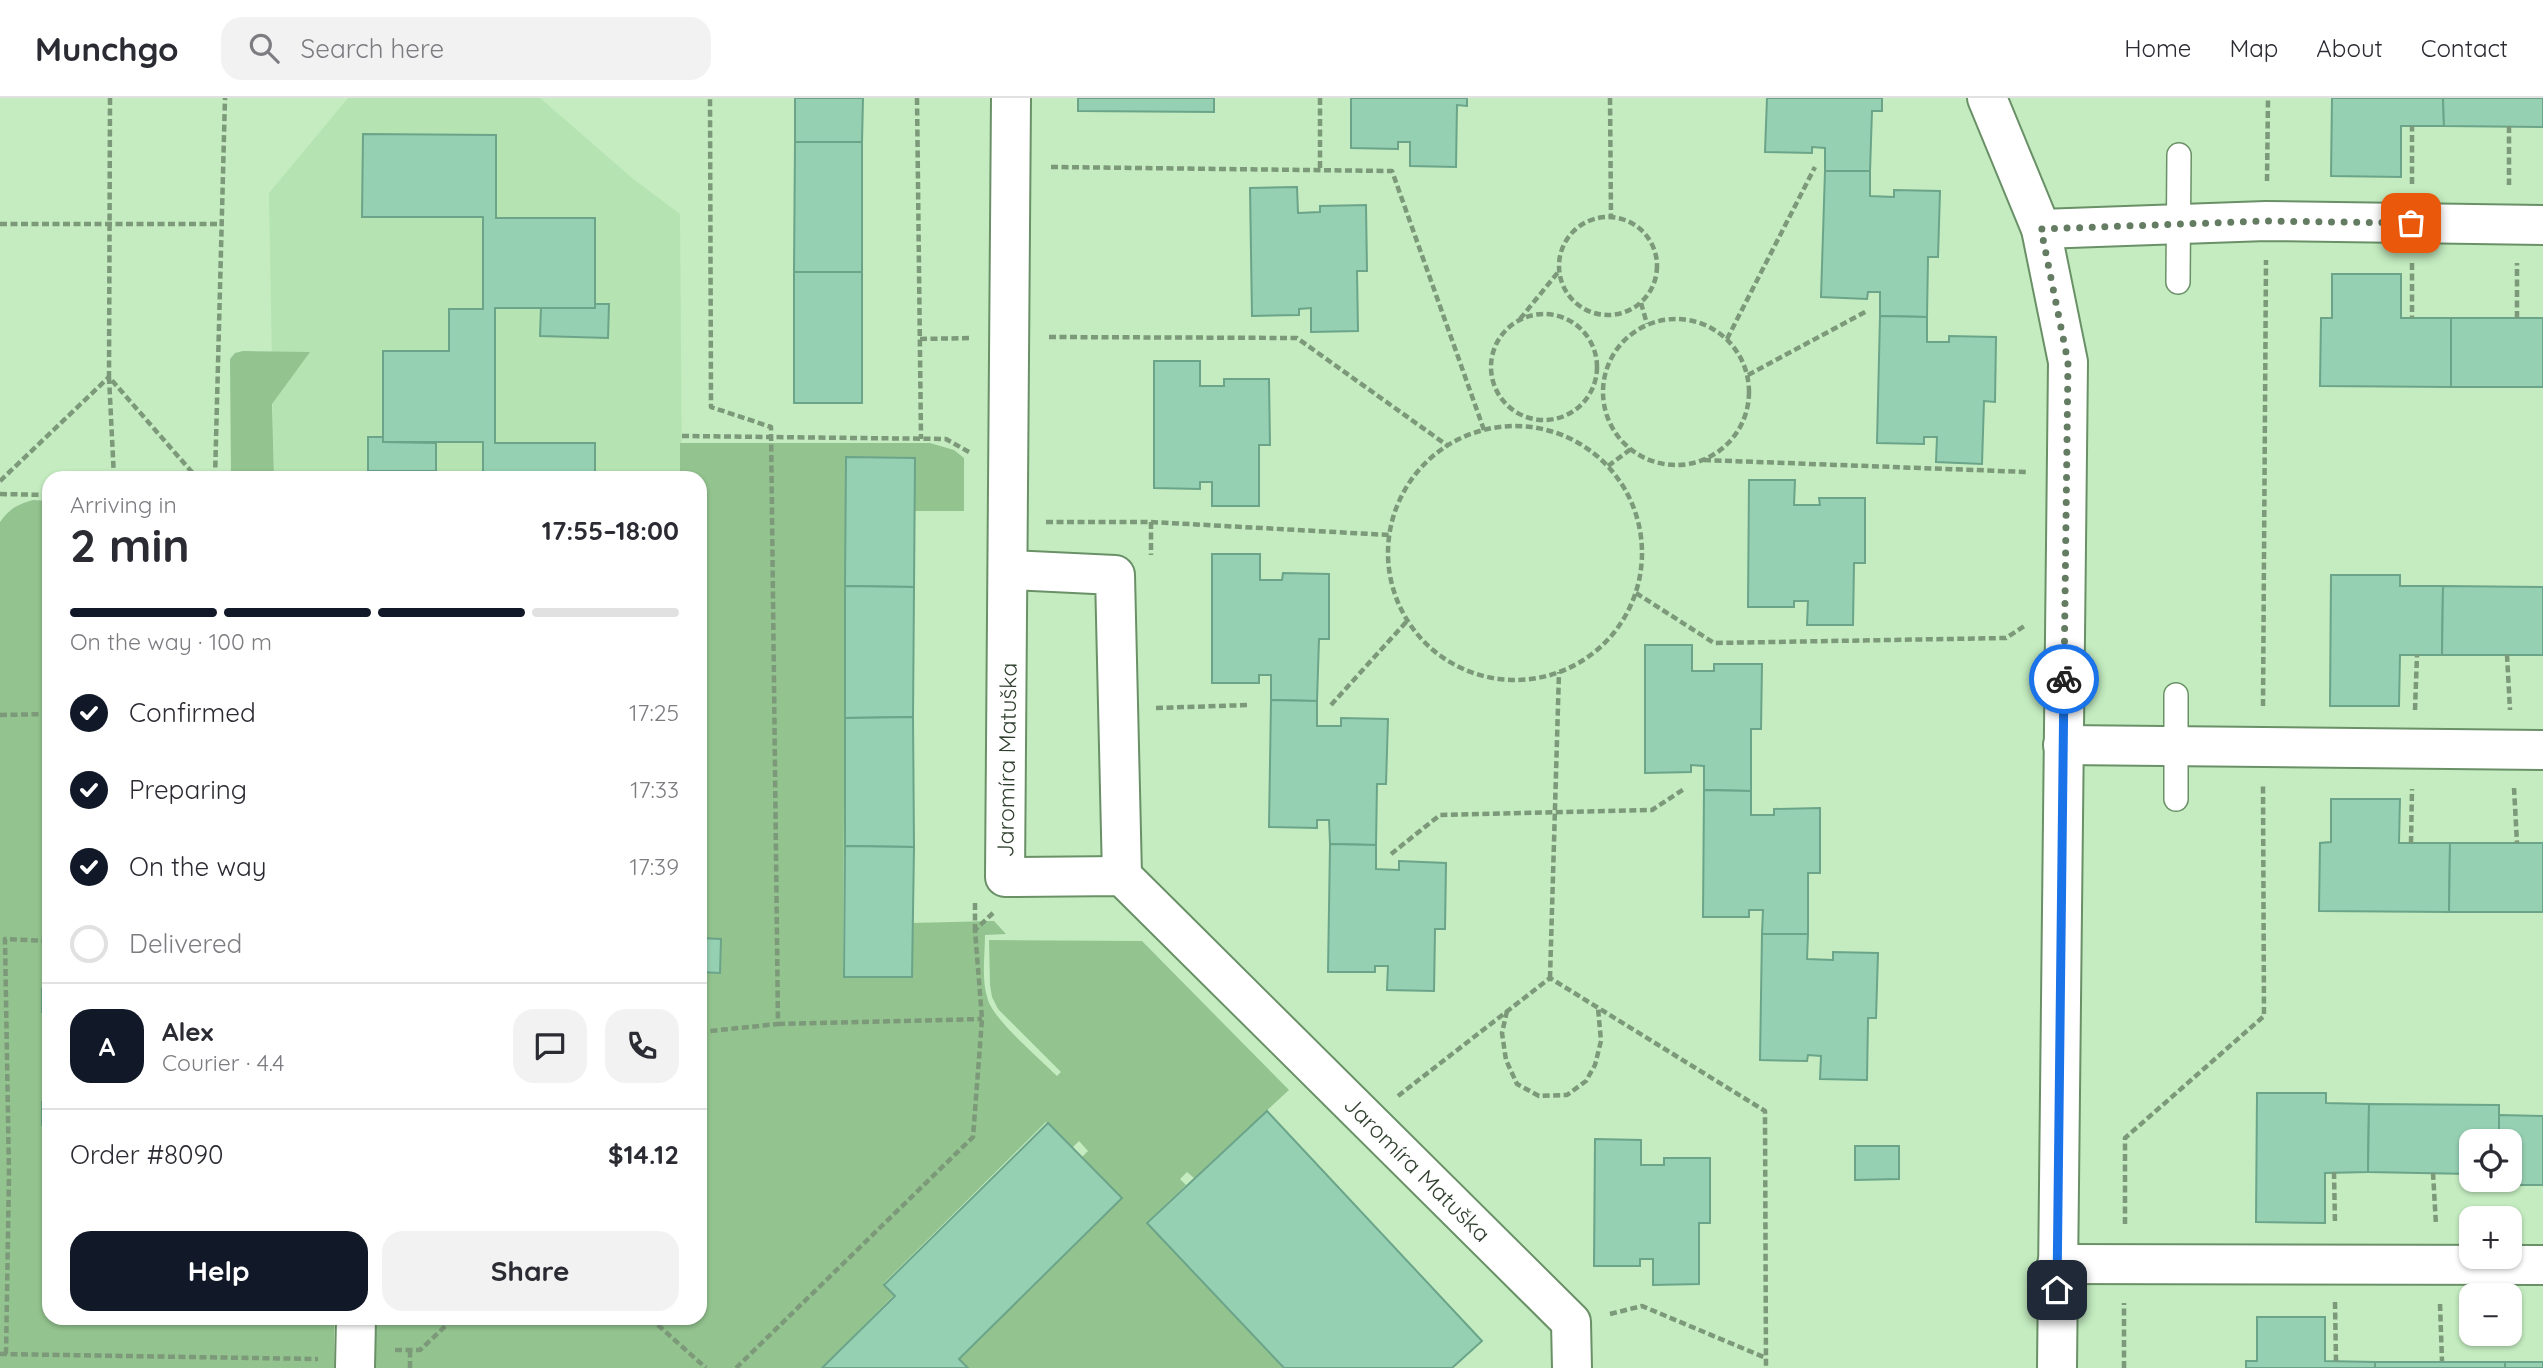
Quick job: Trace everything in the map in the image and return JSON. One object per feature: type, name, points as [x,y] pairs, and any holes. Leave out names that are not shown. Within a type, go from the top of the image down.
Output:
[{"type":"street","name":"Jaromíra Matuška","points":[[1011,98],[1005,877],[1122,876],[1571,1322],[1572,1368]]},
{"type":"street","points":[[1987,98],[2041,229],[2068,362],[2057,1368]]},
{"type":"street","points":[[2041,229],[2266,221],[2523,225]]},
{"type":"street","points":[[1009,570],[1115,575],[1122,876]]},
{"type":"street","points":[[2063,745],[2543,750]]},
{"type":"street","points":[[2057,1265],[2543,1265]]},
{"type":"lane","points":[[2178,282],[2179,155]]},
{"type":"lane","points":[[2176,695],[2176,799]]},
{"type":"path","points":[[110,98],[109,377],[114,471]]},
{"type":"path","points":[[215,471],[225,98]]},
{"type":"path","points":[[710,98],[711,407],[771,427],[772,437],[778,1024]]},
{"type":"path","points":[[918,98],[921,439]]},
{"type":"path","points":[[1320,98],[1320,170]]},
{"type":"path","points":[[1610,98],[1611,217]]},
{"type":"path","points":[[2509,127],[2523,225],[2517,318]]},
{"type":"path","points":[[1011,166],[1392,171],[1484,430]]},
{"type":"path","points":[[1727,339],[1815,167]]},
{"type":"path","points":[[1611,217],[1640,228],[1651,241],[1657,257],[1657,274],[1642,303],[1627,312],[1611,316],[1592,313],[1576,303],[1564,289],[1559,271],[1561,252],[1569,236],[1581,225],[1595,219],[1611,217]]},
{"type":"path","points":[[0,224],[222,224]]},
{"type":"path","points":[[1519,320],[1559,271]]},
{"type":"path","points":[[1642,303],[1647,324]]},
{"type":"path","points":[[1748,375],[1867,311]]},
{"type":"path","points":[[1534,314],[1565,318],[1578,326],[1588,338],[1595,352],[1595,383],[1586,398],[1574,410],[1541,420],[1525,416],[1510,407],[1498,394],[1492,379],[1491,361],[1496,344],[1505,330],[1519,320],[1534,314]]},
{"type":"path","points":[[1669,318],[1691,320],[1710,327],[1727,339],[1740,356],[1748,375],[1749,396],[1745,415],[1736,434],[1722,449],[1703,460],[1685,465],[1666,464],[1647,459],[1631,449],[1617,435],[1608,419],[1603,397],[1605,374],[1613,354],[1628,336],[1647,324],[1669,318]]},
{"type":"path","points":[[920,339],[1297,338],[1448,446]]},
{"type":"path","points":[[109,377],[191,471]]},
{"type":"path","points":[[0,481],[109,377]]},
{"type":"path","points":[[1595,383],[1604,386]]},
{"type":"path","points":[[1538,428],[1541,420]]},
{"type":"path","points":[[1511,426],[1538,428],[1563,436],[1587,449],[1608,467],[1624,488],[1636,513],[1641,539],[1641,567],[1636,593],[1624,618],[1607,641],[1585,659],[1559,672],[1532,679],[1476,674],[1450,662],[1426,644],[1407,621],[1394,594],[1388,565],[1389,535],[1396,506],[1411,480],[1431,458],[1456,440],[1484,430],[1511,426]]},
{"type":"path","points":[[682,436],[946,439],[971,453]]},
{"type":"path","points":[[1608,467],[1631,449]]},
{"type":"path","points":[[1703,460],[2038,472]]},
{"type":"path","points":[[0,494],[42,495]]},
{"type":"path","points":[[1009,522],[1151,522],[1389,535]]},
{"type":"path","points":[[1151,522],[1151,562]]},
{"type":"path","points":[[1636,593],[1714,643],[2006,639],[2027,624]]},
{"type":"path","points":[[1331,705],[1407,621]]},
{"type":"path","points":[[1550,978],[1559,672]]},
{"type":"path","points":[[1151,708],[1248,705]]},
{"type":"path","points":[[0,715],[42,714]]},
{"type":"path","points":[[1391,854],[1440,815],[1652,810],[1684,789]]},
{"type":"path","points":[[975,930],[1032,877]]},
{"type":"path","points":[[736,1368],[973,1137],[982,1018],[975,930],[975,889]]},
{"type":"path","points":[[42,940],[2,937],[9,1175],[3,1354],[347,1348],[420,1350],[447,1325]]},
{"type":"path","points":[[1550,978],[1765,1111],[1766,1368]]},
{"type":"path","points":[[1394,1099],[1550,978]]},
{"type":"path","points":[[1507,1011],[1502,1033],[1506,1060],[1517,1084],[1539,1096],[1567,1095],[1586,1081],[1595,1065],[1601,1041],[1598,1007]]},
{"type":"path","points":[[707,1031],[778,1024],[982,1018]]},
{"type":"path","points":[[1605,1315],[1642,1306],[1766,1358]]},
{"type":"path","points":[[658,1325],[706,1368]]},
{"type":"path","points":[[410,1350],[410,1368]]},
{"type":"shaded area","points":[[348,98],[540,98],[632,178],[680,214],[682,471],[274,471],[269,193]]},
{"type":"shaded area","points":[[310,352],[272,404],[274,471],[231,471],[230,359],[235,353]]},
{"type":"shaded area","points":[[680,443],[930,443],[954,450],[964,458],[964,511],[913,511],[913,457],[846,457],[843,976],[911,923],[994,921],[1006,934],[985,935],[984,976],[988,1000],[1008,1028],[1057,1076],[1061,1072],[998,1009],[992,997],[989,940],[1142,941],[1289,1090],[1194,1178],[1187,1172],[1180,1179],[1186,1185],[1147,1222],[1283,1368],[968,1368],[959,1359],[1081,1158],[1088,1151],[1079,1141],[1072,1148],[1046,1122],[884,1283],[895,1294],[822,1368],[370,1368],[370,1325],[707,1325],[707,471],[680,471]]},
{"type":"shaded area","points":[[42,501],[42,1325],[334,1325],[334,1368],[0,1368],[0,522],[23,503]]},
{"type":"building","points":[[795,98],[863,98],[862,142],[795,142]]},
{"type":"building","points":[[1078,98],[1214,98],[1214,112],[1078,111]]},
{"type":"building","points":[[1351,98],[1467,98],[1467,106],[1457,105],[1456,167],[1410,166],[1410,142],[1398,142],[1398,149],[1351,148]]},
{"type":"building","points":[[1767,98],[1882,98],[1882,111],[1872,111],[1870,171],[1825,171],[1825,148],[1812,147],[1812,153],[1765,152]]},
{"type":"building","points":[[2332,98],[2443,98],[2444,126],[2401,126],[2401,177],[2331,176]]},
{"type":"building","points":[[2443,98],[2543,98],[2543,127],[2444,126]]},
{"type":"building","points":[[363,134],[496,135],[496,218],[595,218],[595,308],[495,308],[495,443],[595,443],[595,471],[483,471],[483,442],[383,442],[383,351],[449,351],[449,309],[483,309],[483,217],[362,217]]},
{"type":"building","points":[[795,142],[862,142],[862,272],[794,272]]},
{"type":"building","points":[[1825,171],[1870,171],[1870,196],[1894,197],[1894,190],[1940,191],[1938,257],[1928,257],[1927,317],[1880,316],[1880,292],[1868,292],[1867,299],[1821,297]]},
{"type":"building","points":[[1297,187],[1298,213],[1320,212],[1320,206],[1366,205],[1367,271],[1357,271],[1358,331],[1311,332],[1311,308],[1299,309],[1299,315],[1252,316],[1250,188]]},
{"type":"building","points":[[794,272],[862,272],[862,403],[794,403]]},
{"type":"building","points":[[2332,274],[2401,274],[2401,318],[2451,318],[2451,387],[2320,386],[2321,318],[2332,318]]},
{"type":"building","points":[[595,304],[609,304],[608,338],[540,336],[541,308],[595,308]]},
{"type":"building","points":[[1880,316],[1927,317],[1927,342],[1949,342],[1949,336],[1996,337],[1995,402],[1984,401],[1982,464],[1936,462],[1937,437],[1924,437],[1924,444],[1877,443]]},
{"type":"building","points":[[2451,318],[2543,318],[2543,387],[2451,387]]},
{"type":"building","points":[[1154,361],[1200,361],[1200,386],[1224,386],[1224,379],[1269,379],[1270,445],[1259,445],[1259,506],[1212,506],[1212,482],[1200,482],[1200,489],[1154,488]]},
{"type":"building","points":[[368,437],[383,437],[383,442],[436,443],[436,471],[368,471]]},
{"type":"building","points":[[846,457],[915,458],[914,587],[845,586]]},
{"type":"building","points":[[1749,480],[1795,480],[1794,505],[1820,505],[1819,498],[1865,498],[1865,563],[1854,563],[1853,625],[1807,625],[1808,601],[1794,601],[1794,607],[1748,607]]},
{"type":"building","points":[[1212,554],[1260,554],[1260,580],[1282,580],[1283,573],[1329,574],[1329,639],[1319,639],[1317,701],[1271,700],[1271,675],[1259,675],[1259,683],[1212,683]]},
{"type":"building","points":[[2331,575],[2400,575],[2400,586],[2443,586],[2442,655],[2400,655],[2399,706],[2330,706]]},
{"type":"building","points":[[845,586],[914,587],[913,717],[845,718]]},
{"type":"building","points":[[2443,586],[2543,587],[2543,655],[2442,655]]},
{"type":"building","points":[[1645,645],[1692,645],[1692,671],[1714,671],[1714,664],[1762,664],[1761,729],[1751,729],[1751,791],[1704,790],[1704,766],[1691,765],[1691,772],[1645,773]]},
{"type":"building","points":[[1271,700],[1317,701],[1317,726],[1341,726],[1341,718],[1388,719],[1386,784],[1377,784],[1376,845],[1330,844],[1329,820],[1317,820],[1317,828],[1269,827]]},
{"type":"building","points":[[913,717],[914,847],[845,846],[845,718]]},
{"type":"building","points":[[1704,790],[1751,791],[1751,815],[1774,815],[1774,809],[1820,808],[1820,873],[1808,873],[1808,934],[1762,934],[1763,910],[1749,910],[1749,917],[1703,917]]},
{"type":"building","points":[[2331,799],[2400,799],[2399,843],[2450,843],[2449,912],[2319,911],[2320,843],[2331,842]]},
{"type":"building","points":[[2450,843],[2543,843],[2543,912],[2449,912]]},
{"type":"building","points":[[1330,844],[1376,845],[1376,869],[1399,870],[1399,861],[1446,863],[1445,929],[1435,929],[1434,991],[1387,990],[1388,966],[1375,966],[1375,972],[1328,972]]},
{"type":"building","points":[[845,846],[914,847],[912,977],[844,977]]},
{"type":"building","points":[[1762,934],[1808,934],[1807,959],[1833,960],[1833,952],[1878,953],[1876,1018],[1868,1018],[1867,1080],[1820,1079],[1821,1056],[1808,1055],[1807,1061],[1760,1060]]},
{"type":"building","points":[[707,938],[721,939],[720,973],[707,972]]},
{"type":"building","points":[[2257,1093],[2326,1093],[2326,1103],[2369,1104],[2368,1172],[2325,1173],[2325,1223],[2256,1222]]},
{"type":"building","points":[[2369,1104],[2499,1105],[2499,1129],[2459,1129],[2459,1174],[2368,1172]]},
{"type":"building","points":[[1267,1111],[1482,1341],[1452,1368],[1284,1368],[1147,1223]]},
{"type":"building","points":[[2499,1115],[2543,1116],[2543,1185],[2522,1185],[2522,1129],[2499,1129]]},
{"type":"building","points":[[1048,1123],[1122,1198],[959,1359],[968,1368],[822,1368],[895,1296],[884,1285]]},
{"type":"building","points":[[1595,1139],[1641,1140],[1641,1165],[1664,1165],[1664,1158],[1710,1158],[1710,1223],[1699,1223],[1699,1284],[1653,1285],[1653,1259],[1640,1259],[1640,1266],[1594,1266]]},
{"type":"building","points":[[1855,1146],[1899,1146],[1899,1179],[1855,1180]]},
{"type":"building","points":[[2257,1317],[2325,1317],[2325,1361],[2375,1362],[2375,1368],[2246,1368],[2246,1361],[2257,1361]]},
{"type":"building","points":[[2375,1362],[2505,1362],[2505,1368],[2375,1368]]},
{"type":"building","points":[[2505,1362],[2543,1362],[2543,1368],[2505,1368]]},
{"type":"way so far","points":[[2064,679],[2068,362],[2041,229],[2266,221],[2411,223]]},
{"type":"route","points":[[2057,1290],[2064,679]]}]
